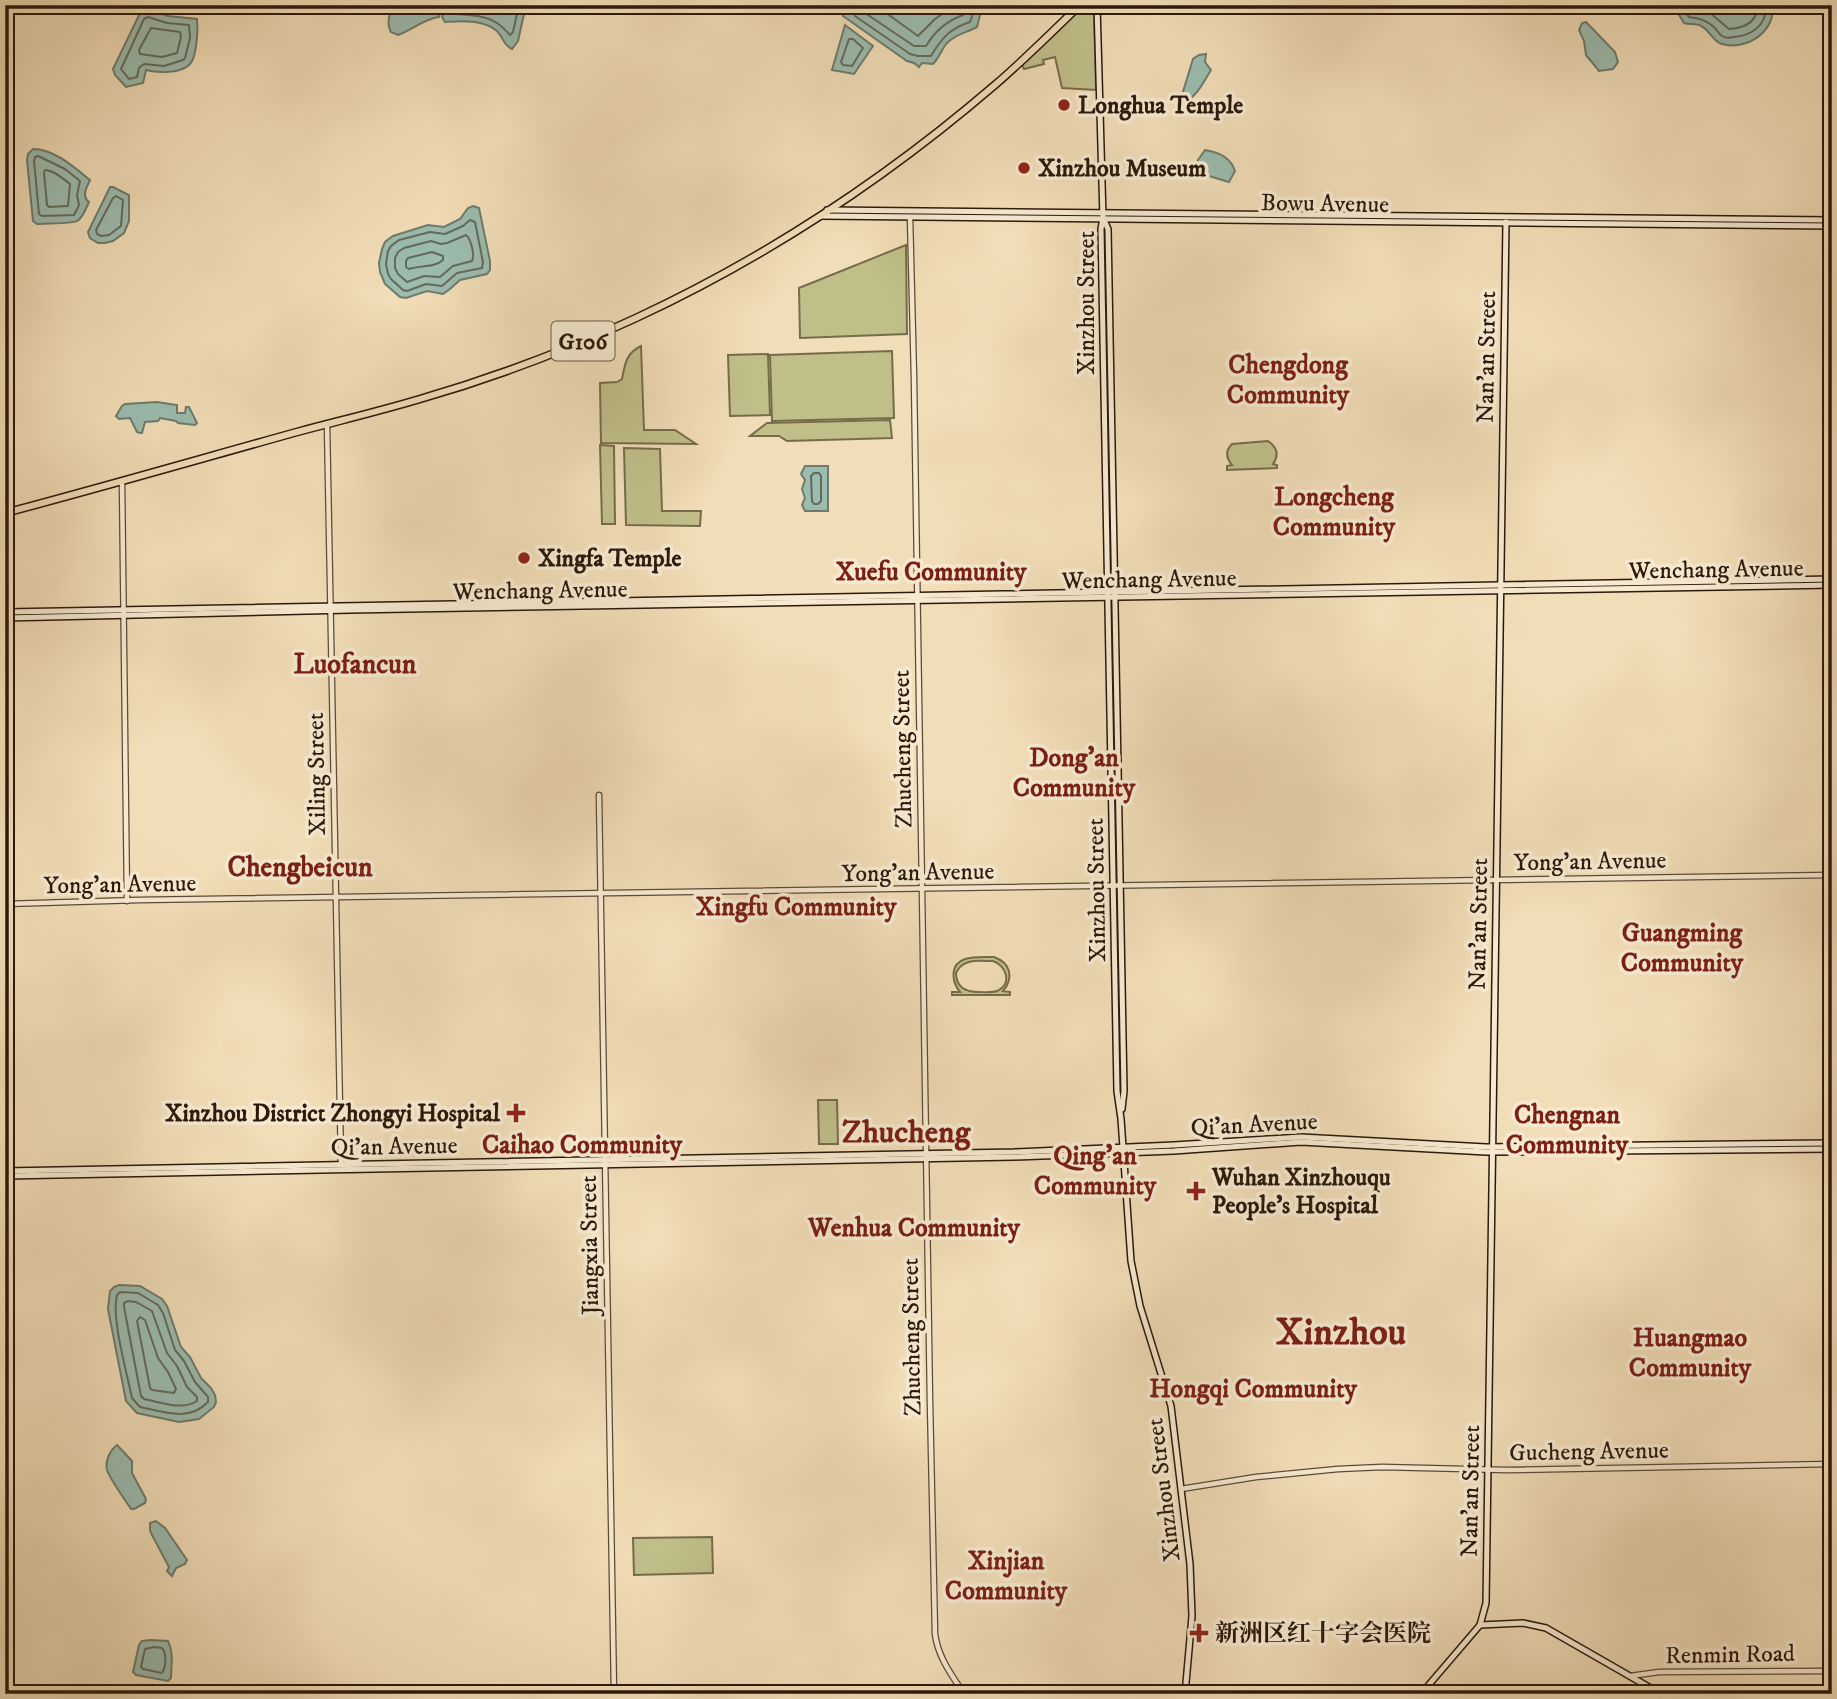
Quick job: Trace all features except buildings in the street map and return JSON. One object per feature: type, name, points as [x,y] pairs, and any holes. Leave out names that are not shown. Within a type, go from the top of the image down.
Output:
[{"type":"highway","name":"G106","points":[[5,513],[455,388],[604,332],[702,286],[818,216],[893,165],[999,82],[1080,5]]},
{"type":"main road","name":"Xinzhou Street","points":[[1097,5],[1103,216],[1108,229],[1111,595],[1124,1091],[1121,1119],[1128,1231],[1134,1276],[1140,1306],[1171,1406],[1190,1564],[1191,1630],[1185,1694]]},
{"type":"main road","name":"Bowu Avenue","points":[[827,210],[1832,226]]},
{"type":"main road","name":"Bowu Avenue","points":[[818,216],[1832,220]]},
{"type":"main road","name":"Nan'an Street","points":[[1480,1625],[1486,1603],[1506,222]]},
{"type":"main road","name":"Wenchang Avenue","points":[[1501,588],[1832,579]]},
{"type":"main road","name":"Wenchang Avenue","points":[[5,618],[331,608],[1832,585]]},
{"type":"main road","name":"Wenchang Avenue","points":[[5,612],[124,613]]},
{"type":"main road","name":"Qi'an Avenue","points":[[5,1176],[1123,1151],[1301,1142],[1493,1149],[1832,1149]]},
{"type":"main road","name":"Qi'an Avenue","points":[[1493,1149],[1832,1143]]},
{"type":"main road","name":"Qi'an Avenue","points":[[5,1171],[605,1162]]},
{"type":"main road","points":[[1421,1694],[1480,1625],[1523,1623],[1541,1626],[1557,1633],[1661,1694]]},
{"type":"street","name":"Zhucheng Street","points":[[909,217],[936,1635],[943,1661],[964,1694]]},
{"type":"street","name":"Xiling Street","points":[[327,424],[341,1164]]},
{"type":"street","points":[[122,481],[127,901]]},
{"type":"street","name":"Jiangxia Street","points":[[599,795],[614,1694]]},
{"type":"street","name":"Yong'an Avenue","points":[[5,904],[1832,875]]},
{"type":"street","name":"Gucheng Avenue","points":[[1181,1489],[1256,1477],[1382,1467],[1488,1469],[1832,1464]]},
{"type":"street","name":"Renmin Road","points":[[1629,1676],[1659,1672],[1832,1671]]},
{"type":"shaded area","points":[[1088,5],[1094,8],[1096,90],[1062,88],[1055,57],[1043,60],[1044,64],[1024,69],[1022,65]]},
{"type":"shaded area","points":[[906,245],[907,334],[800,338],[799,288]]},
{"type":"shaded area","points":[[641,346],[644,430],[675,430],[696,444],[601,443],[600,383],[622,379],[629,356]]},
{"type":"shaded area","points":[[892,351],[894,418],[772,421],[770,355]]},
{"type":"shaded area","points":[[768,354],[770,415],[730,416],[728,355]]},
{"type":"shaded area","points":[[890,420],[892,438],[787,441],[779,436],[750,436],[767,423]]},
{"type":"shaded area","points":[[1268,441],[1276,451],[1273,464],[1277,465],[1277,468],[1227,470],[1227,466],[1232,465],[1227,454],[1232,444]]},
{"type":"shaded area","points":[[600,445],[614,446],[615,524],[602,524]]},
{"type":"shaded area","points":[[624,448],[660,449],[662,511],[701,511],[700,526],[626,525]]},
{"type":"shaded area","points":[[976,957],[994,957],[1004,963],[1009,971],[1009,981],[1003,991],[1010,992],[1010,995],[952,995],[952,992],[960,992],[954,978],[954,969],[960,961]],"holes":[[[967,963],[998,963],[1004,970],[1006,979],[1005,984],[997,991],[970,991],[958,982],[956,973]]]},
{"type":"shaded area","points":[[818,1100],[837,1100],[838,1144],[819,1144]]},
{"type":"shaded area","points":[[712,1537],[713,1573],[634,1575],[633,1538]]},
{"type":"water","points":[[392,5],[442,5],[439,17],[398,35],[391,32],[389,25]]},
{"type":"water","points":[[447,5],[526,5],[518,41],[512,49],[497,31],[485,24],[445,22],[442,17]]},
{"type":"water","points":[[853,5],[984,5],[977,27],[949,41],[933,64],[922,63],[919,67],[843,16],[842,10]]},
{"type":"water","points":[[1673,5],[1772,5],[1772,14],[1770,23],[1758,37],[1741,45],[1731,45],[1719,43],[1701,26],[1684,23]]},
{"type":"water","points":[[148,10],[168,16],[197,19],[194,55],[190,64],[181,70],[146,70],[143,83],[126,87],[113,69],[140,13]]},
{"type":"water","points":[[1586,22],[1615,52],[1618,62],[1613,69],[1599,71],[1586,55],[1579,30],[1582,23]]},
{"type":"water","points":[[845,25],[873,46],[854,74],[832,70]]},
{"type":"water","points":[[1206,54],[1205,62],[1211,70],[1196,93],[1184,102],[1182,95],[1193,59]]},
{"type":"water","points":[[33,149],[56,155],[90,180],[85,194],[89,202],[77,221],[37,224],[33,221],[27,160]]},
{"type":"water","points":[[1205,150],[1219,154],[1230,163],[1235,171],[1229,182],[1192,171]]},
{"type":"water","points":[[110,187],[129,195],[129,221],[124,233],[113,241],[98,243],[90,238],[88,232]]},
{"type":"water","points":[[468,208],[479,208],[490,261],[487,274],[460,280],[443,294],[427,291],[406,298],[400,297],[385,284],[379,263],[385,242],[393,236],[428,225],[444,227],[460,219]]},
{"type":"water","points":[[157,402],[177,405],[177,413],[185,413],[186,407],[189,407],[197,423],[178,423],[160,418],[158,421],[145,422],[140,433],[130,418],[119,419],[116,416],[125,404]]},
{"type":"water","points":[[805,466],[828,466],[828,511],[805,511],[802,505],[805,498],[802,489],[805,480],[801,474]]},
{"type":"water","points":[[119,1285],[140,1286],[162,1299],[167,1306],[181,1347],[215,1395],[214,1407],[199,1419],[179,1422],[137,1413],[126,1401],[108,1309],[110,1291]]},
{"type":"water","points":[[117,1445],[132,1461],[132,1473],[146,1499],[145,1503],[134,1509],[131,1509],[107,1470],[109,1456]]},
{"type":"water","points":[[156,1521],[165,1528],[187,1560],[176,1568],[172,1576],[167,1571],[169,1567],[150,1530],[150,1523]]},
{"type":"water","points":[[142,1641],[168,1641],[172,1659],[171,1678],[168,1681],[136,1675],[133,1672],[139,1645]]},
{"type":"place","name":"Longhua Temple","points":[[1064,105]]},
{"type":"place","name":"Xinzhou Museum","points":[[1024,168]]},
{"type":"place","name":"Xingfa Temple","points":[[524,558]]},
{"type":"place","name":"Xinzhou District Zhongyi Hospital","points":[[516,1113]]},
{"type":"place","name":"Wuhan Xinzhouqu People's Hospital","points":[[1196,1191]]},
{"type":"place","name":"新洲区红十字会医院","points":[[1199,1633]]},
{"type":"district","name":"Chengdong Community","points":[[1288,379]]},
{"type":"district","name":"Longcheng Community","points":[[1334,511]]},
{"type":"district","name":"Xuefu Community","points":[[931,571]]},
{"type":"district","name":"Luofancun","points":[[355,663]]},
{"type":"district","name":"Dong'an Community","points":[[1074,772]]},
{"type":"district","name":"Chengbeicun","points":[[300,866]]},
{"type":"district","name":"Xingfu Community","points":[[796,906]]},
{"type":"district","name":"Guangming Community","points":[[1682,947]]},
{"type":"district","name":"Chengnan Community","points":[[1567,1129]]},
{"type":"district","name":"Zhucheng","points":[[906,1131]]},
{"type":"district","name":"Caihao Community","points":[[582,1144]]},
{"type":"district","name":"Qing'an Community","points":[[1095,1170]]},
{"type":"district","name":"Wenhua Community","points":[[914,1227]]},
{"type":"district","name":"Xinzhou","points":[[1341,1331]]},
{"type":"district","name":"Huangmao Community","points":[[1690,1352]]},
{"type":"district","name":"Hongqi Community","points":[[1253,1388]]},
{"type":"district","name":"Xinjian Community","points":[[1006,1575]]}]
